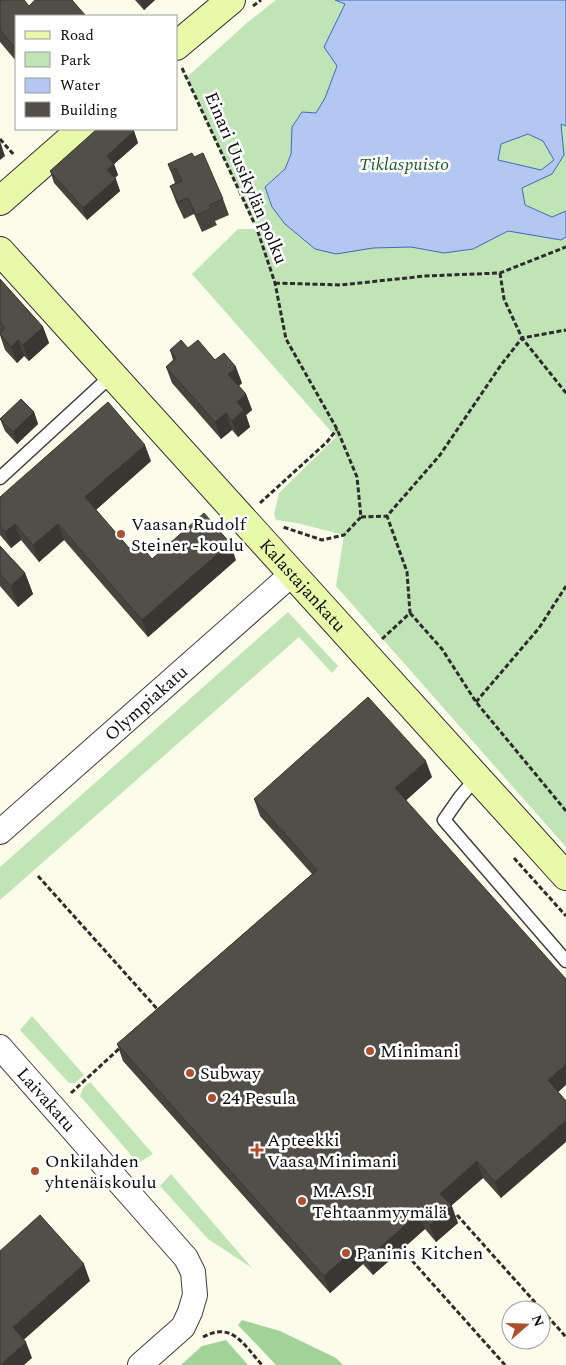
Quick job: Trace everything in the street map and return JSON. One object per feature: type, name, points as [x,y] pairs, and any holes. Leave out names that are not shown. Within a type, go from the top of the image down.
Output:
[{"type":"street","points":[[179,57],[231,0]]},
{"type":"street","points":[[0,201],[81,130]]},
{"type":"street","name":"Kalastajankatu","points":[[0,251],[566,876]]},
{"type":"street","name":"Olympiakatu","points":[[0,832],[292,574]]},
{"type":"street","name":"Laivakatu","points":[[0,1047],[186,1258],[193,1272],[195,1295],[183,1327]]},
{"type":"street","points":[[140,1365],[183,1327]]},
{"type":"lane","points":[[0,478],[112,375]]},
{"type":"lane","points":[[477,777],[444,820],[566,961]]},
{"type":"path","name":"Einari Uusikylän polku","points":[[179,57],[257,229],[275,282],[286,339],[337,429],[357,477],[361,517]]},
{"type":"path","points":[[0,139],[14,155]]},
{"type":"path","points":[[275,282],[341,285],[425,276],[500,273],[566,247]]},
{"type":"path","points":[[500,273],[504,299],[522,338],[566,393]]},
{"type":"path","points":[[276,522],[284,527],[322,540],[344,535],[361,517],[387,516],[440,455],[501,365],[522,338],[566,330]]},
{"type":"path","points":[[260,504],[327,442],[337,429]]},
{"type":"path","points":[[387,516],[407,572],[410,613],[442,649],[476,702],[566,811]]},
{"type":"path","points":[[476,702],[539,628],[566,586]]},
{"type":"path","points":[[365,654],[410,613]]},
{"type":"path","points":[[38,876],[159,1011],[153,1016]]},
{"type":"path","points":[[71,1093],[123,1045]]},
{"type":"path","points":[[457,1215],[566,1337]]},
{"type":"path","points":[[407,1255],[505,1365]]},
{"type":"path","points":[[183,1327],[200,1339],[212,1332],[226,1331],[236,1337],[262,1365]]},
{"type":"green space","name":"Tiklaspuisto","points":[[276,0],[566,0],[566,847],[336,586],[344,535],[297,523],[276,520],[274,514],[279,493],[336,437],[192,274],[238,229],[256,229],[187,77],[248,22]]},
{"type":"green space","points":[[288,612],[338,666],[332,673],[299,637],[0,900],[0,867]]},
{"type":"green space","points":[[32,1016],[84,1075],[75,1083],[69,1083],[20,1030]]},
{"type":"green space","points":[[90,1082],[153,1154],[138,1163],[80,1096],[83,1088]]},
{"type":"green space","points":[[171,1174],[252,1268],[208,1239],[160,1186]]},
{"type":"green space","points":[[242,1320],[280,1331],[336,1358],[343,1365],[276,1365],[238,1325]]},
{"type":"green space","points":[[226,1340],[248,1365],[181,1365],[202,1346]]},
{"type":"water","points":[[335,0],[566,0],[566,126],[561,124],[564,155],[552,174],[522,188],[525,205],[552,217],[566,211],[566,237],[561,240],[508,231],[473,249],[444,253],[411,247],[373,248],[336,254],[315,249],[285,224],[272,207],[265,187],[285,169],[291,154],[292,127],[302,112],[316,113],[325,98],[337,66],[324,47],[345,4]],"holes":[[[528,134],[543,141],[554,160],[541,170],[498,160],[501,144]]]},
{"type":"building","points":[[0,0],[24,0],[29,6],[35,0],[72,0],[85,15],[15,15],[15,48],[0,30]]},
{"type":"building","points":[[96,130],[134,131],[107,156],[114,164],[107,170],[116,179],[83,208],[50,171]]},
{"type":"building","points":[[192,153],[194,157],[203,153],[223,199],[209,205],[211,209],[196,215],[188,198],[178,202],[170,186],[182,181],[176,168],[171,171],[168,164]]},
{"type":"building","points":[[0,279],[43,327],[23,345],[18,340],[11,347],[0,334],[5,328],[0,322]]},
{"type":"building","points":[[181,340],[188,348],[198,340],[215,360],[224,353],[236,367],[228,374],[246,394],[237,402],[244,410],[232,421],[226,413],[215,422],[166,367],[176,358],[170,350]]},
{"type":"building","points":[[21,399],[34,412],[13,432],[0,419]]},
{"type":"building","points":[[108,402],[145,445],[85,497],[129,548],[137,541],[152,559],[204,513],[230,543],[142,620],[58,524],[33,545],[15,524],[5,532],[0,526],[0,497]]},
{"type":"building","points":[[0,546],[25,573],[11,586],[0,574]]},
{"type":"building","points":[[368,697],[426,761],[395,788],[566,979],[566,1064],[548,1080],[566,1101],[566,1120],[495,1182],[477,1161],[440,1194],[452,1206],[430,1225],[419,1213],[367,1259],[357,1247],[324,1276],[117,1044],[317,870],[254,799]]},
{"type":"building","points":[[40,1215],[84,1264],[13,1327],[26,1342],[0,1365],[0,1251]]},
{"type":"place","name":"Vaasan Rudolf Steiner -koulu","points":[[121,534]]},
{"type":"place","name":"Minimani","points":[[370,1051]]},
{"type":"place","name":"Subway","points":[[190,1073]]},
{"type":"place","name":"24 Pesula","points":[[212,1098]]},
{"type":"place","name":"Apteekki Vaasa Minimani","points":[[257,1150]]},
{"type":"place","name":"Onkilahden yhtenäiskoulu","points":[[35,1171]]},
{"type":"place","name":"M.A.S.I Tehtaanmyymälä","points":[[302,1201]]},
{"type":"place","name":"Paninis Kitchen","points":[[346,1253]]}]
